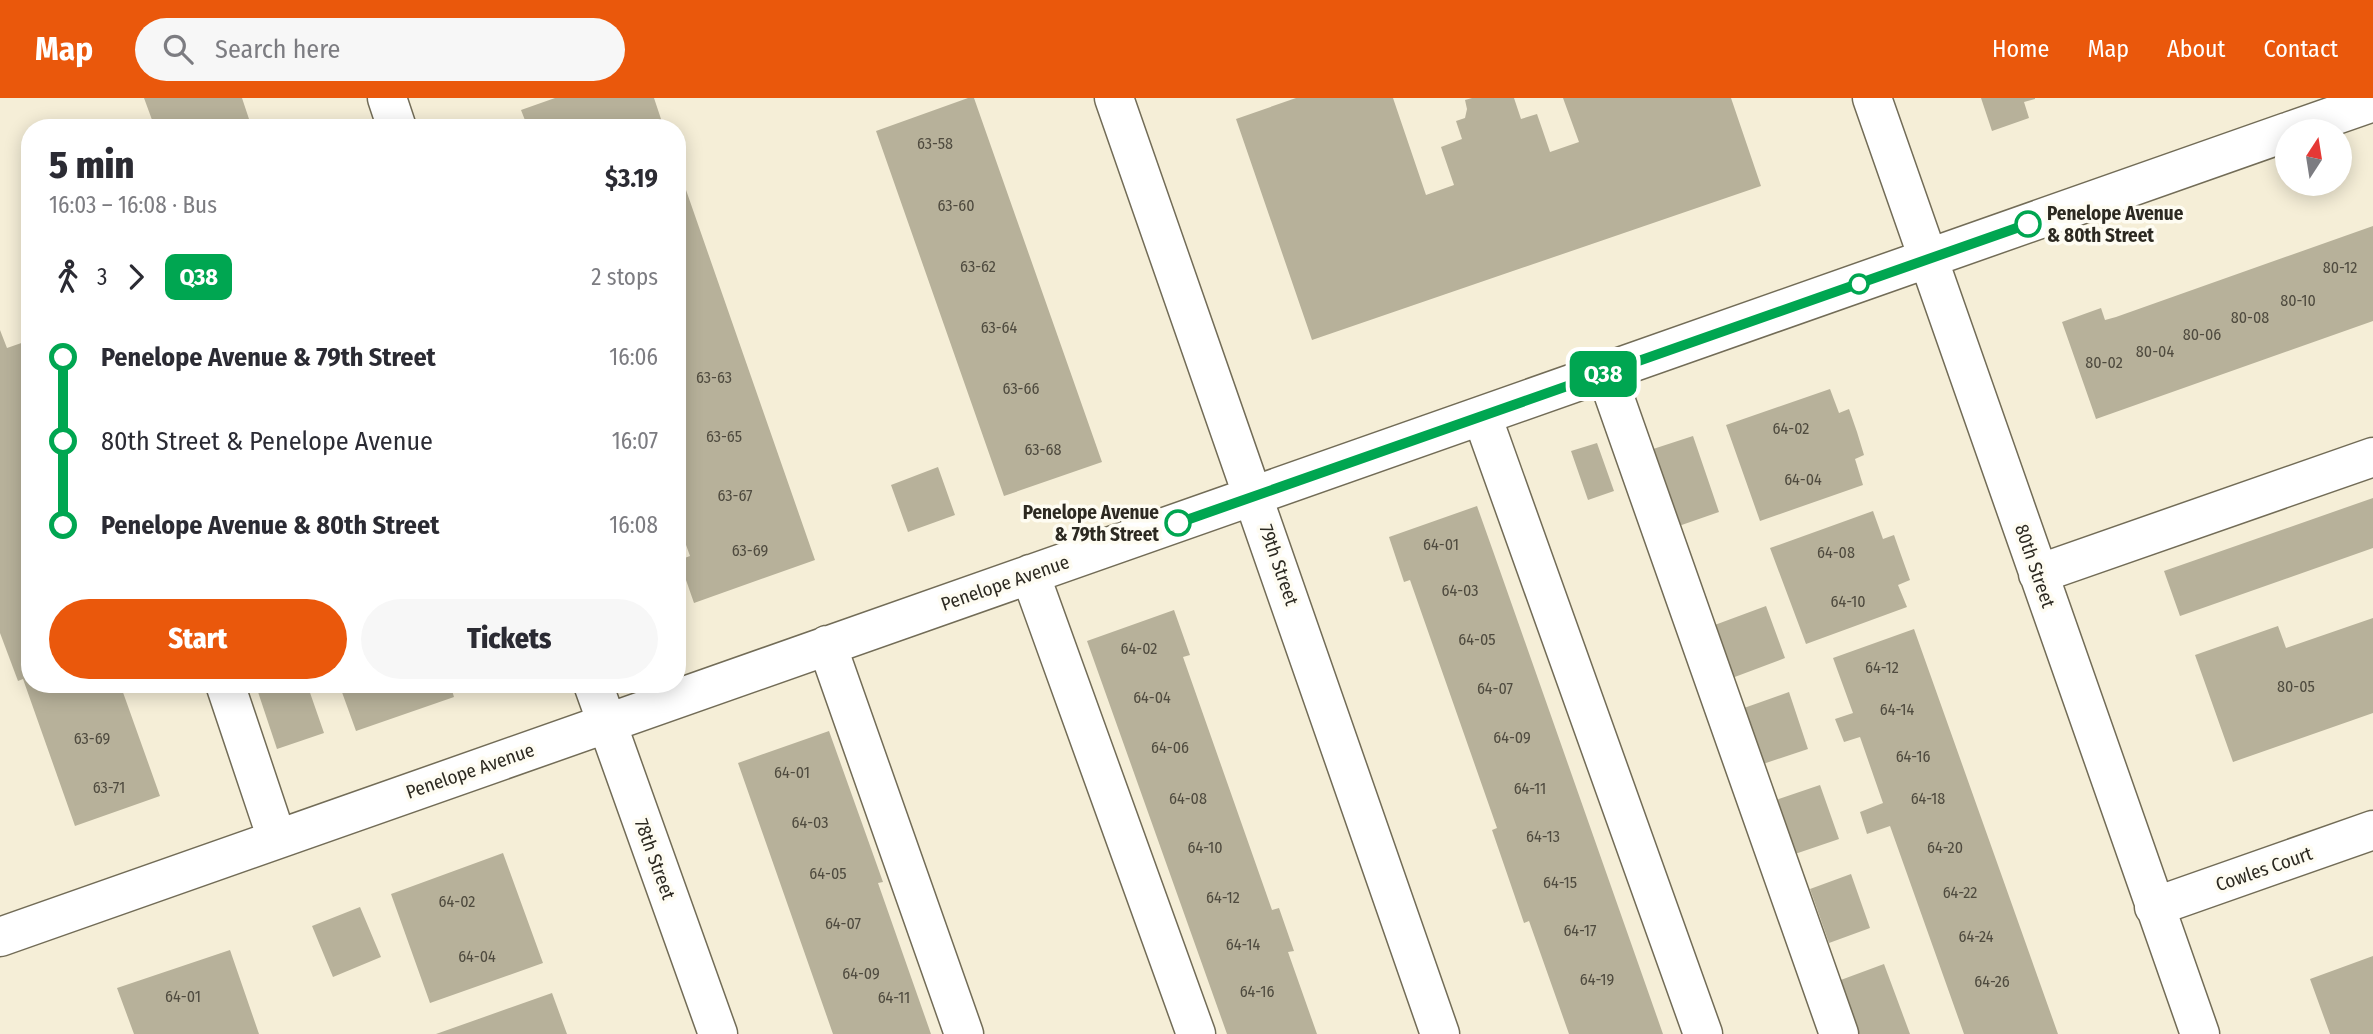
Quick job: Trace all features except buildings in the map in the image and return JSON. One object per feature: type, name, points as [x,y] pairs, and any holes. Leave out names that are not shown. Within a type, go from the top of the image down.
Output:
[{"type":"street","points":[[387,98],[394,119]]},
{"type":"street","name":"79th Street","points":[[1115,98],[1440,1034]]},
{"type":"street","name":"80th Street","points":[[1872,98],[2200,1034]]},
{"type":"street","name":"Penelope Avenue","points":[[2325,119],[2373,102]]},
{"type":"street","name":"Penelope Avenue","points":[[0,937],[2275,137]]},
{"type":"street","points":[[1606,373],[1839,1034]]},
{"type":"street","points":[[1482,416],[1703,1034]]},
{"type":"street","points":[[2038,574],[2373,457]]},
{"type":"street","points":[[1030,574],[1196,1034]]},
{"type":"street","points":[[827,645],[964,1034]]},
{"type":"street","points":[[228,693],[277,839]]},
{"type":"street","name":"78th Street","points":[[596,693],[718,1034]]},
{"type":"street","name":"Cowles Court","points":[[2154,907],[2373,830]]},
{"type":"bus line","name":"Q38","points":[[1178,523],[2028,224]]},
{"type":"place","name":"Penelope Avenue & 80th Street","points":[[2028,224]]},
{"type":"place","name":"Penelope Avenue & 79th Street","points":[[1178,523]]}]
